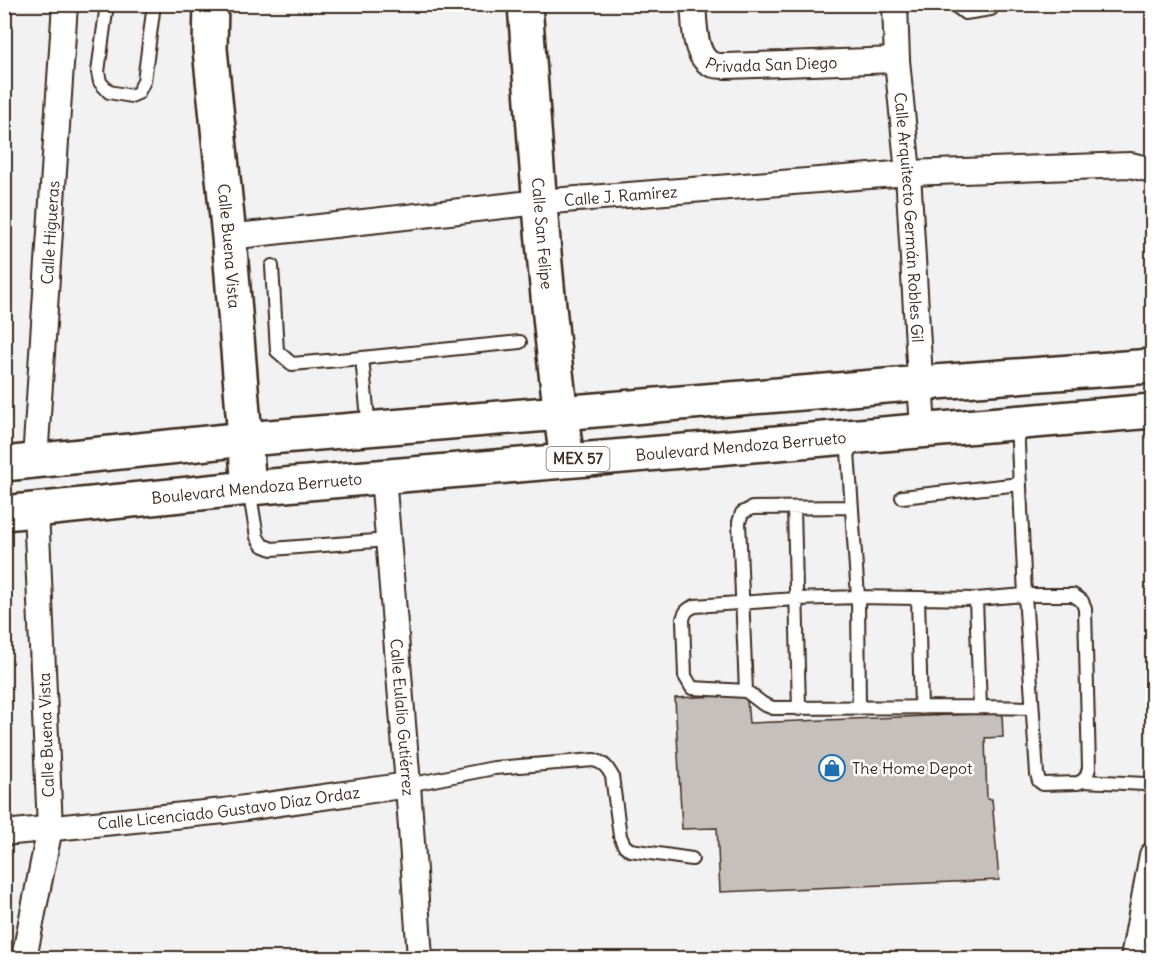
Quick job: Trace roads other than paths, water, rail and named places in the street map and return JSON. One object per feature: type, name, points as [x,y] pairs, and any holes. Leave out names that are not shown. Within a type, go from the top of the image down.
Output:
[{"type":"main road","name":"Calle Buena Vista","points":[[211,4],[210,49],[229,237],[249,488]]},
{"type":"main road","name":"Calle San Felipe","points":[[525,4],[539,202],[560,414],[567,460]]},
{"type":"main road","points":[[20,462],[246,440],[1152,366]]},
{"type":"main road","name":"Boulevard Mendoza Berrueto","points":[[20,512],[383,476],[1152,411]]},
{"type":"street","name":"Calle Higueras","points":[[20,462],[65,4]]},
{"type":"street","name":"Privada San Diego","points":[[693,4],[696,39],[702,56],[712,64],[726,66],[897,60]]},
{"type":"street","name":"Calle Arquitecto Germán Robles Gil","points":[[896,4],[897,60],[908,173],[923,430]]},
{"type":"street","name":"Calle J. Ramírez","points":[[229,237],[539,202],[908,173],[1130,165],[1152,170]]},
{"type":"street","name":"Calle Eulalio Gutiérrez","points":[[383,476],[420,958]]},
{"type":"street","name":"Calle Buena Vista","points":[[20,512],[50,828],[24,958]]},
{"type":"street","name":"Calle Licenciado Gustavo Díaz Ordaz","points":[[4,834],[224,811],[408,785]]},
{"type":"street","points":[[1133,958],[1152,861]]},
{"type":"lane","points":[[107,4],[98,72],[100,82],[109,92],[131,96],[138,93],[144,81],[154,4]]},
{"type":"lane","points":[[953,4],[964,13],[991,9],[993,4]]},
{"type":"lane","points":[[4,230],[4,253]]},
{"type":"lane","points":[[272,266],[277,351],[292,364],[520,342]]},
{"type":"lane","points":[[362,358],[369,430]]},
{"type":"lane","points":[[1017,422],[1025,595],[1039,781],[1048,785],[1083,781],[1145,784],[1152,789]]},
{"type":"lane","points":[[847,436],[858,597],[859,708]]},
{"type":"lane","points":[[902,497],[1020,484]]},
{"type":"lane","points":[[249,488],[257,537],[262,545],[272,549],[388,540]]},
{"type":"lane","points":[[746,692],[739,522],[742,513],[752,508],[852,507]]},
{"type":"lane","points":[[794,508],[799,709]]},
{"type":"lane","points":[[1032,708],[773,708],[746,692],[692,688],[686,676],[683,619],[688,609],[695,606],[796,599],[858,597],[976,599],[1025,595],[1073,595],[1085,604],[1089,768],[1083,781]]},
{"type":"lane","points":[[918,598],[921,708]]},
{"type":"lane","points":[[976,599],[980,707]]},
{"type":"lane","points":[[408,785],[494,768],[594,760],[608,768],[612,776],[620,836],[624,845],[630,850],[692,859]]},
{"type":"place","name":"The Home Depot","points":[[832,768]]}]
